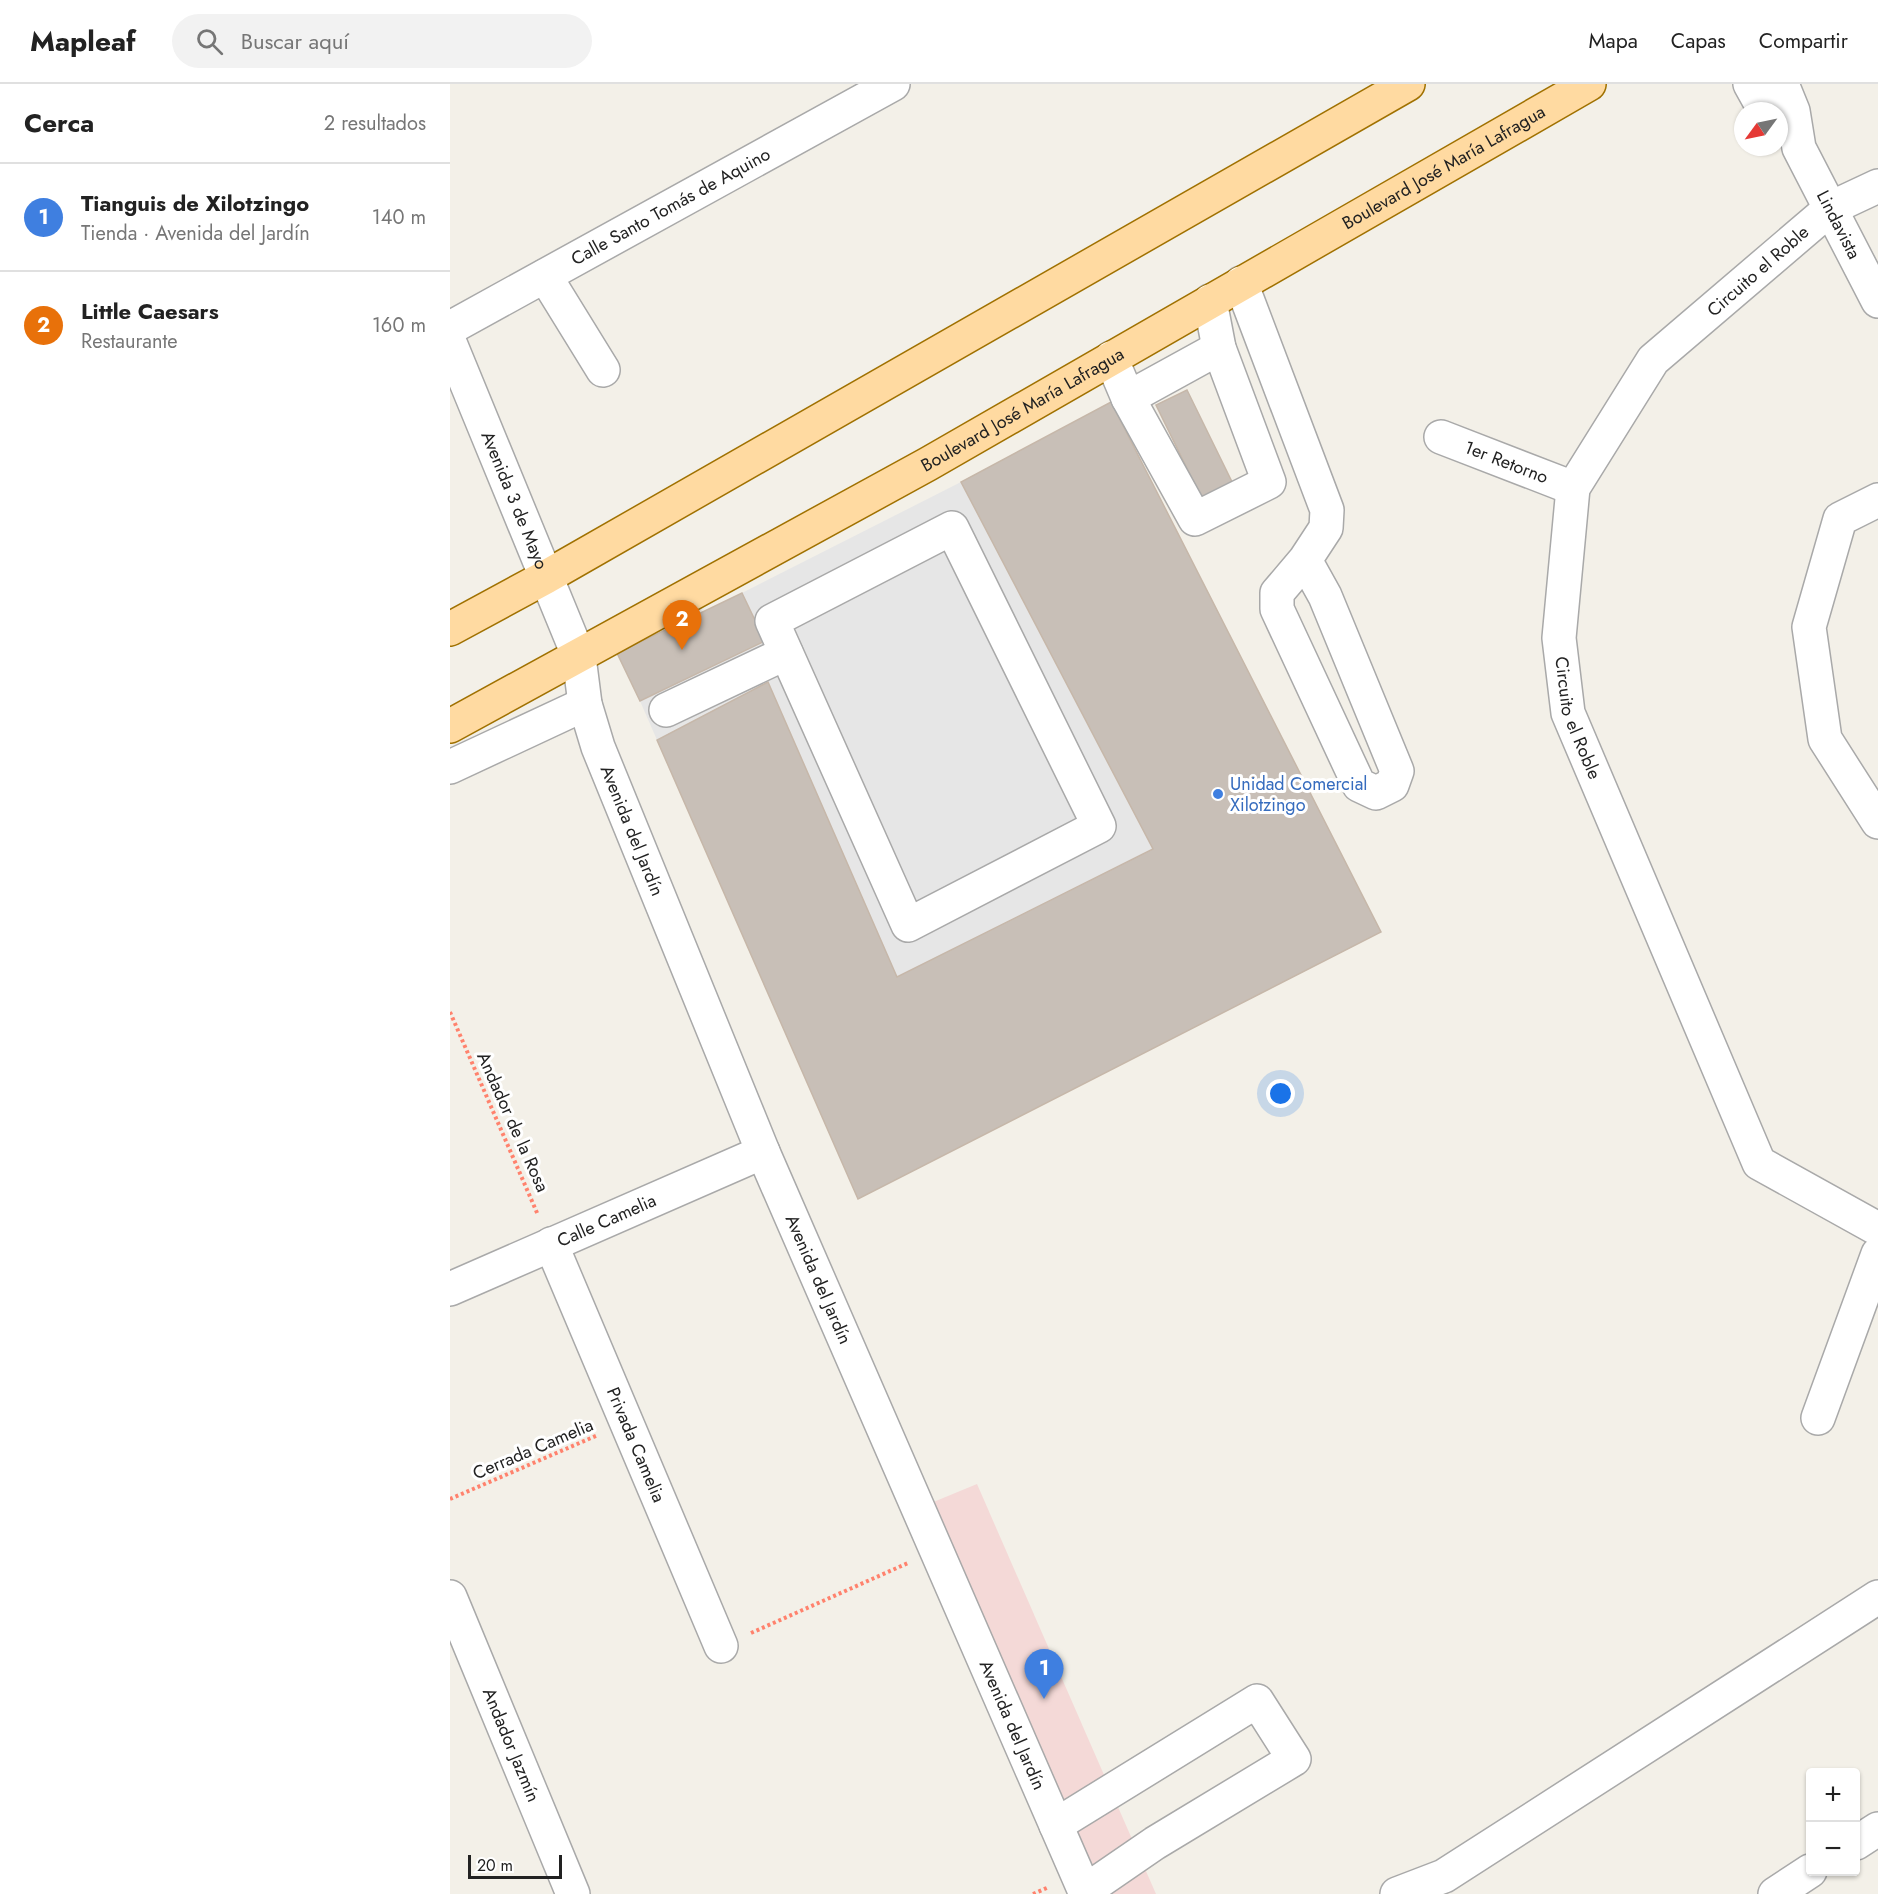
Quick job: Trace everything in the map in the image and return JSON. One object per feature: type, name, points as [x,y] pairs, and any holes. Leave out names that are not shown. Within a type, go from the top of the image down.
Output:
[{"type":"main road","points":[[450,629],[546,577],[1408,84]]},
{"type":"main road","name":"Boulevard José María Lafragua","points":[[450,726],[928,464],[1589,84]]},
{"type":"street","name":"Calle Santo Tomás de Aquino","points":[[450,328],[893,84]]},
{"type":"street","points":[[1750,84],[1760,102]]},
{"type":"street","name":"Lindavista","points":[[1782,84],[1793,111],[1789,140],[1831,208],[1878,301]]},
{"type":"street","name":"Circuito el Roble","points":[[1878,186],[1831,208],[1653,360],[1573,488],[1559,638],[1568,713],[1759,1163],[1878,1229]]},
{"type":"street","points":[[545,276],[603,370]]},
{"type":"street","points":[[1241,282],[1327,510],[1326,528],[1305,560],[1277,593],[1277,609],[1359,785],[1376,793],[1392,785],[1397,771],[1324,596],[1305,560]]},
{"type":"street","points":[[1111,358],[1128,398],[1195,519],[1269,482],[1219,348],[1210,301]]},
{"type":"street","name":"Avenida 3 de Mayo","points":[[450,343],[579,657]]},
{"type":"street","points":[[1128,398],[1219,348]]},
{"type":"street","name":"1er Retorno","points":[[1441,437],[1573,488]]},
{"type":"street","points":[[1878,501],[1840,519],[1809,627],[1825,739],[1878,822]]},
{"type":"street","points":[[952,528],[1099,826],[908,925],[786,653],[772,621],[952,528]]},
{"type":"street","points":[[666,710],[786,653]]},
{"type":"street","name":"Avenida del Jardín","points":[[579,657],[585,704],[598,747],[763,1152],[1085,1893]]},
{"type":"street","points":[[450,767],[585,704]]},
{"type":"street","name":"Calle Camelia","points":[[450,1289],[763,1152]]},
{"type":"street","name":"Privada Camelia","points":[[551,1244],[721,1646]]},
{"type":"street","points":[[1818,1418],[1878,1254]]},
{"type":"street","points":[[1397,1894],[1449,1885],[1878,1597]]},
{"type":"street","name":"Andador Jazmín","points":[[450,1598],[573,1894]]},
{"type":"street","points":[[1056,1825],[1257,1701],[1294,1759],[1155,1843],[1085,1893]]},
{"type":"street","points":[[1860,1840],[1878,1829]]},
{"type":"street","points":[[1774,1894],[1806,1874]]},
{"type":"path","name":"Andador de la Rosa","points":[[450,1012],[551,1244]]},
{"type":"path","name":"Cerrada Camelia","points":[[450,1499],[627,1423]]},
{"type":"path","points":[[721,1646],[936,1550]]},
{"type":"shaded area","points":[[961,482],[1153,849],[897,977],[768,683],[657,740],[640,701],[765,641],[742,593]]},
{"type":"shaded area","points":[[977,1484],[1156,1894],[1102,1894],[931,1503]]},
{"type":"building","points":[[1187,390],[1234,486],[1203,501],[1156,405]]},
{"type":"building","name":"Unidad Comercial Xilotzingo","points":[[1111,402],[1381,932],[858,1199],[657,740],[768,682],[897,977],[1153,849],[961,482]]},
{"type":"building","points":[[742,593],[765,641],[640,701],[617,653]]},
{"type":"place","name":"Little Caesars","points":[[682,650]]},
{"type":"place","name":"Unidad Comercial Xilotzingo","points":[[1218,794]]},
{"type":"place","name":"Tianguis de Xilotzingo","points":[[1044,1699]]}]
